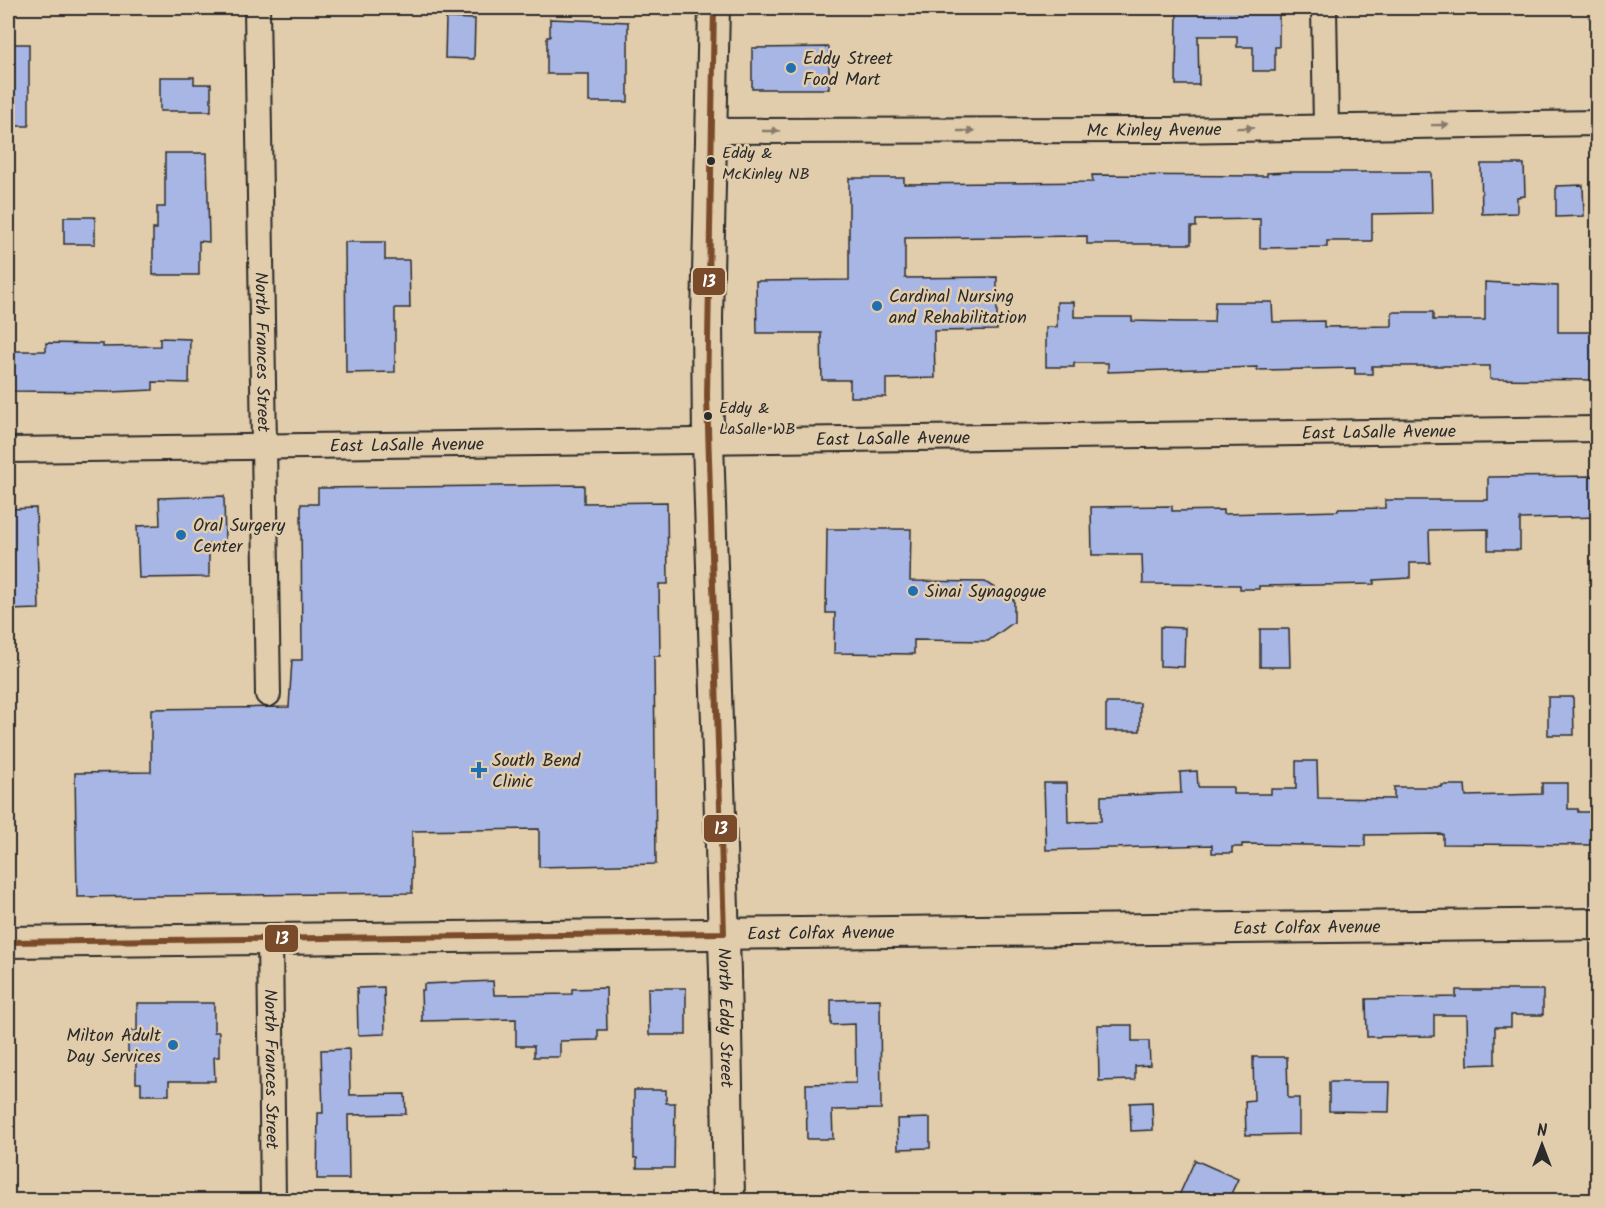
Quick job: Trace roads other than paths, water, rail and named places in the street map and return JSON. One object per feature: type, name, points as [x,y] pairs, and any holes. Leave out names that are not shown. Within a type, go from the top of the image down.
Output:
[{"type":"main road","name":"North Eddy Street","points":[[714,8],[707,318],[708,442],[711,600],[724,933],[729,1200]]},
{"type":"main road","name":"East Colfax Avenue","points":[[8,942],[1598,924]]},
{"type":"street","name":"North Frances Street","points":[[256,8],[268,694]]},
{"type":"street","points":[[1324,8],[1326,127]]},
{"type":"street","name":"Mc Kinley Avenue","points":[[712,131],[1598,123]]},
{"type":"street","name":"East LaSalle Avenue","points":[[8,450],[1598,429]]},
{"type":"street","name":"North Frances Street","points":[[270,939],[273,1200]]},
{"type":"place","name":"Eddy Street Food Mart","points":[[791,68]]},
{"type":"place","name":"Eddy & McKinley NB","points":[[711,161]]},
{"type":"place","name":"Cardinal Nursing and Rehabilitation","points":[[877,306]]},
{"type":"place","name":"Eddy & LaSalle WB","points":[[708,416]]},
{"type":"place","name":"Oral Surgery Center","points":[[181,535]]},
{"type":"place","name":"Sinai Synagogue","points":[[913,591]]},
{"type":"place","name":"South Bend Clinic","points":[[479,770]]},
{"type":"place","name":"Milton Adult Day Services","points":[[173,1045]]}]
